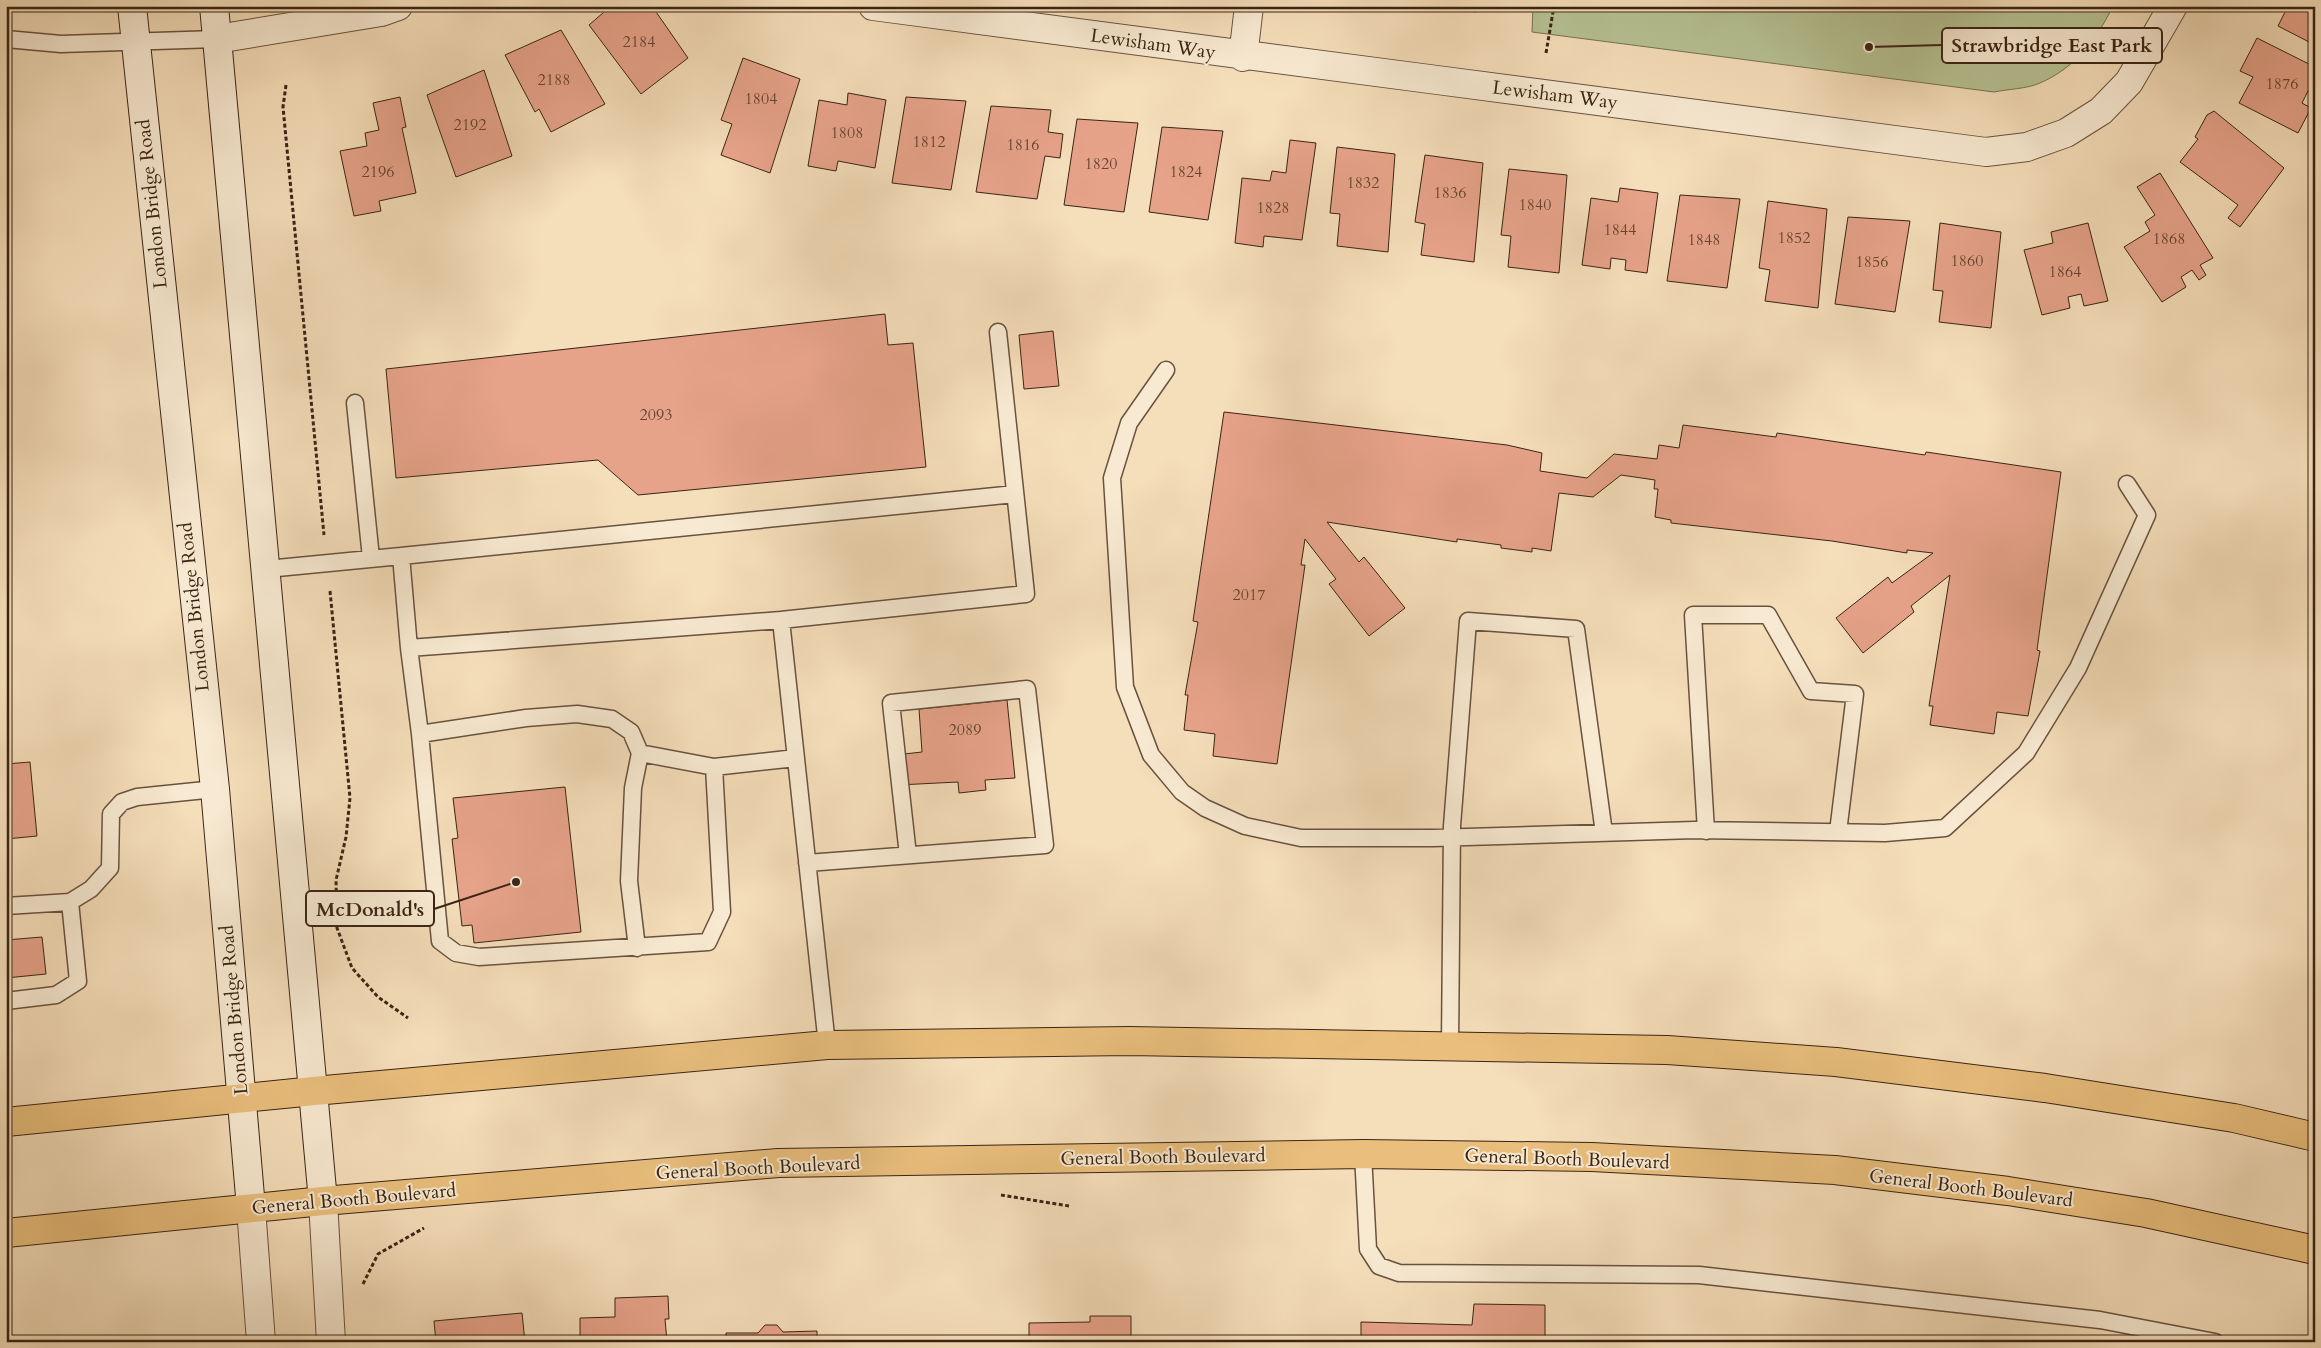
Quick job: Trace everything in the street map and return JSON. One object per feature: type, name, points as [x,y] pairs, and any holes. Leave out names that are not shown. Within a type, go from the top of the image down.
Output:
[{"type":"highway","points":[[6,1122],[314,1091],[827,1045],[1129,1040],[1667,1050],[1836,1062],[2045,1088],[2234,1118],[2315,1137]]},
{"type":"highway","name":"General Booth Boulevard","points":[[6,1233],[323,1201],[778,1163],[1364,1154],[1592,1157],[1835,1170],[2008,1191],[2146,1213],[2315,1250]]},
{"type":"main road","name":"London Bridge Road","points":[[132,6],[215,789],[261,1342]]},
{"type":"main road","points":[[214,6],[266,569],[285,798],[314,1091],[323,1201],[331,1342]]},
{"type":"main road","points":[[217,39],[381,12],[398,6]]},
{"type":"main road","name":"Lewisham Way","points":[[873,6],[1243,57],[1714,115],[1986,152],[2027,147],[2066,133],[2100,111],[2129,82],[2173,6]]},
{"type":"main road","points":[[1243,57],[1250,6]]},
{"type":"lane","points":[[6,39],[61,44],[217,39]]},
{"type":"lane","points":[[409,648],[781,620],[1026,594],[998,332]]},
{"type":"lane","points":[[1166,370],[1129,423],[1112,478],[1125,687],[1151,755],[1182,792],[1205,808],[1245,826],[1301,838],[1452,838],[1706,831],[1885,833],[1945,828],[2026,753],[2078,668],[2147,515],[2127,484]]},
{"type":"lane","points":[[355,403],[371,558]]},
{"type":"lane","points":[[266,569],[1015,494]]},
{"type":"lane","points":[[401,556],[440,942],[456,953],[479,957],[708,942],[722,912],[714,767]]},
{"type":"lane","points":[[1706,831],[1693,615],[1768,615],[1811,691],[1855,694],[1838,832]]},
{"type":"lane","points":[[781,620],[827,1045]]},
{"type":"lane","points":[[1450,1046],[1452,838],[1468,621],[1576,629],[1604,833]]},
{"type":"lane","points":[[807,863],[1045,845],[1027,689],[892,703],[908,855]]},
{"type":"lane","points":[[420,734],[526,718],[577,714],[612,719],[631,732],[640,753],[633,788],[629,881],[637,948]]},
{"type":"lane","points":[[640,753],[714,767],[796,758]]},
{"type":"lane","points":[[6,906],[70,902],[91,889],[110,868],[111,814],[122,802],[137,798],[215,789]]},
{"type":"lane","points":[[6,1001],[56,995],[78,981],[70,902]]},
{"type":"lane","points":[[1364,1154],[1368,1249],[1379,1266],[1399,1273],[1699,1275],[2100,1320],[2215,1342]]},
{"type":"path","points":[[1546,53],[1554,6]]},
{"type":"path","points":[[999,1195],[1069,1206]]},
{"type":"path","points":[[363,1294],[362,1284],[378,1254],[430,1224]]},
{"type":"green space","points":[[1533,6],[2113,6],[2100,30],[2084,51],[2053,77],[2035,85],[1994,92],[1532,32]]},
{"type":"building","points":[[611,6],[652,6],[688,58],[641,94],[589,25]]},
{"type":"building","points":[[1437,6],[1477,6],[1476,12]]},
{"type":"building","points":[[2288,6],[2315,6],[2315,45],[2278,26]]},
{"type":"building","points":[[561,30],[605,104],[551,132],[539,109],[535,112],[505,55]]},
{"type":"building","points":[[2257,38],[2315,67],[2315,94],[2308,91],[2302,103],[2311,108],[2298,133],[2239,103],[2253,77],[2240,71]]},
{"type":"building","points":[[743,58],[800,79],[770,173],[721,155],[732,124],[721,120]]},
{"type":"building","points":[[484,70],[512,156],[456,177],[427,95]]},
{"type":"building","points":[[848,93],[886,100],[875,168],[838,161],[836,171],[808,166],[819,100],[847,105]]},
{"type":"building","points":[[400,97],[406,127],[402,128],[416,193],[379,201],[381,211],[354,216],[340,151],[367,146],[365,133],[379,130],[373,103]]},
{"type":"building","points":[[906,97],[966,101],[951,190],[892,183]]},
{"type":"building","points":[[991,106],[1051,110],[1048,132],[1063,134],[1060,158],[1045,156],[1037,199],[976,192]]},
{"type":"building","points":[[2214,111],[2284,168],[2240,227],[2228,218],[2238,205],[2180,162],[2198,139],[2195,137],[2207,115]]},
{"type":"building","points":[[1077,119],[1138,123],[1124,212],[1064,205]]},
{"type":"building","points":[[1162,127],[1223,131],[1208,220],[1149,212]]},
{"type":"building","points":[[1290,140],[1316,143],[1302,240],[1264,236],[1263,247],[1235,243],[1242,178],[1270,181],[1272,171],[1286,173]]},
{"type":"building","points":[[1337,147],[1395,154],[1388,252],[1337,246],[1340,214],[1330,213]]},
{"type":"building","points":[[1425,155],[1483,163],[1474,262],[1421,255],[1425,224],[1415,222]]},
{"type":"building","points":[[1509,169],[1567,175],[1559,273],[1508,267],[1511,236],[1501,235]]},
{"type":"building","points":[[2160,173],[2213,258],[2200,265],[2206,275],[2199,280],[2192,270],[2181,277],[2186,287],[2162,302],[2124,247],[2150,231],[2145,222],[2155,215],[2137,187]]},
{"type":"building","points":[[1620,188],[1658,193],[1647,273],[1625,270],[1626,260],[1611,258],[1610,269],[1582,265],[1591,198],[1618,202]]},
{"type":"building","points":[[1680,195],[1740,199],[1727,288],[1667,281]]},
{"type":"building","points":[[1768,201],[1827,209],[1818,308],[1765,301],[1770,270],[1759,268]]},
{"type":"building","points":[[1848,217],[1910,221],[1895,312],[1835,304]]},
{"type":"building","points":[[1940,223],[2001,232],[1991,328],[1939,322],[1943,291],[1933,290]]},
{"type":"building","points":[[2088,223],[2108,301],[2084,306],[2081,294],[2068,297],[2070,308],[2042,315],[2024,250],[2053,243],[2051,232]]},
{"type":"building","points":[[885,314],[888,345],[913,343],[926,467],[638,495],[598,460],[396,478],[386,369]]},
{"type":"building","points":[[1053,331],[1059,386],[1024,389],[1019,335]]},
{"type":"building","points":[[1224,412],[1507,445],[1542,453],[1540,471],[1587,478],[1614,454],[1657,459],[1659,445],[1679,448],[1683,425],[1776,437],[1777,433],[1925,455],[1926,452],[2061,472],[2037,650],[2040,651],[2028,716],[1997,712],[1994,734],[1930,725],[1933,706],[1929,706],[1950,575],[1911,606],[1914,612],[1863,653],[1836,618],[1888,577],[1892,583],[1933,553],[1907,550],[1907,553],[1832,541],[1671,523],[1671,520],[1655,517],[1658,489],[1654,489],[1655,480],[1621,475],[1593,497],[1559,493],[1551,551],[1532,548],[1532,552],[1501,548],[1501,545],[1457,539],[1457,542],[1327,522],[1359,562],[1364,557],[1405,608],[1369,636],[1329,584],[1336,579],[1305,539],[1301,565],[1305,565],[1277,764],[1213,756],[1215,734],[1184,730],[1188,695],[1185,695],[1198,622],[1193,621]]},
{"type":"building","points":[[1007,700],[1015,778],[985,780],[986,790],[959,793],[958,782],[898,785],[895,755],[922,752],[919,709]]},
{"type":"building","points":[[30,762],[37,836],[6,839],[6,764]]},
{"type":"building","points":[[565,787],[581,932],[474,943],[472,925],[462,926],[452,839],[458,838],[453,798]]},
{"type":"building","points":[[42,937],[46,974],[6,978],[6,940]]},
{"type":"building","points":[[668,1296],[669,1319],[665,1319],[667,1342],[580,1342],[580,1318],[615,1317],[615,1298]]},
{"type":"building","points":[[1474,1304],[1545,1305],[1545,1342],[1361,1342],[1361,1322],[1472,1325]]},
{"type":"building","points":[[522,1313],[525,1342],[436,1342],[434,1321]]},
{"type":"building","points":[[1090,1316],[1131,1316],[1131,1342],[1029,1342],[1029,1323],[1090,1322]]},
{"type":"building","points":[[765,1325],[777,1325],[783,1332],[817,1331],[817,1342],[726,1342],[726,1333],[758,1333]]},
{"type":"building","points":[[1818,1337],[1837,1339],[1837,1342],[1817,1342]]},
{"type":"place","name":"Strawbridge East Park","points":[[1869,47]]},
{"type":"place","name":"McDonald's","points":[[516,882]]}]
